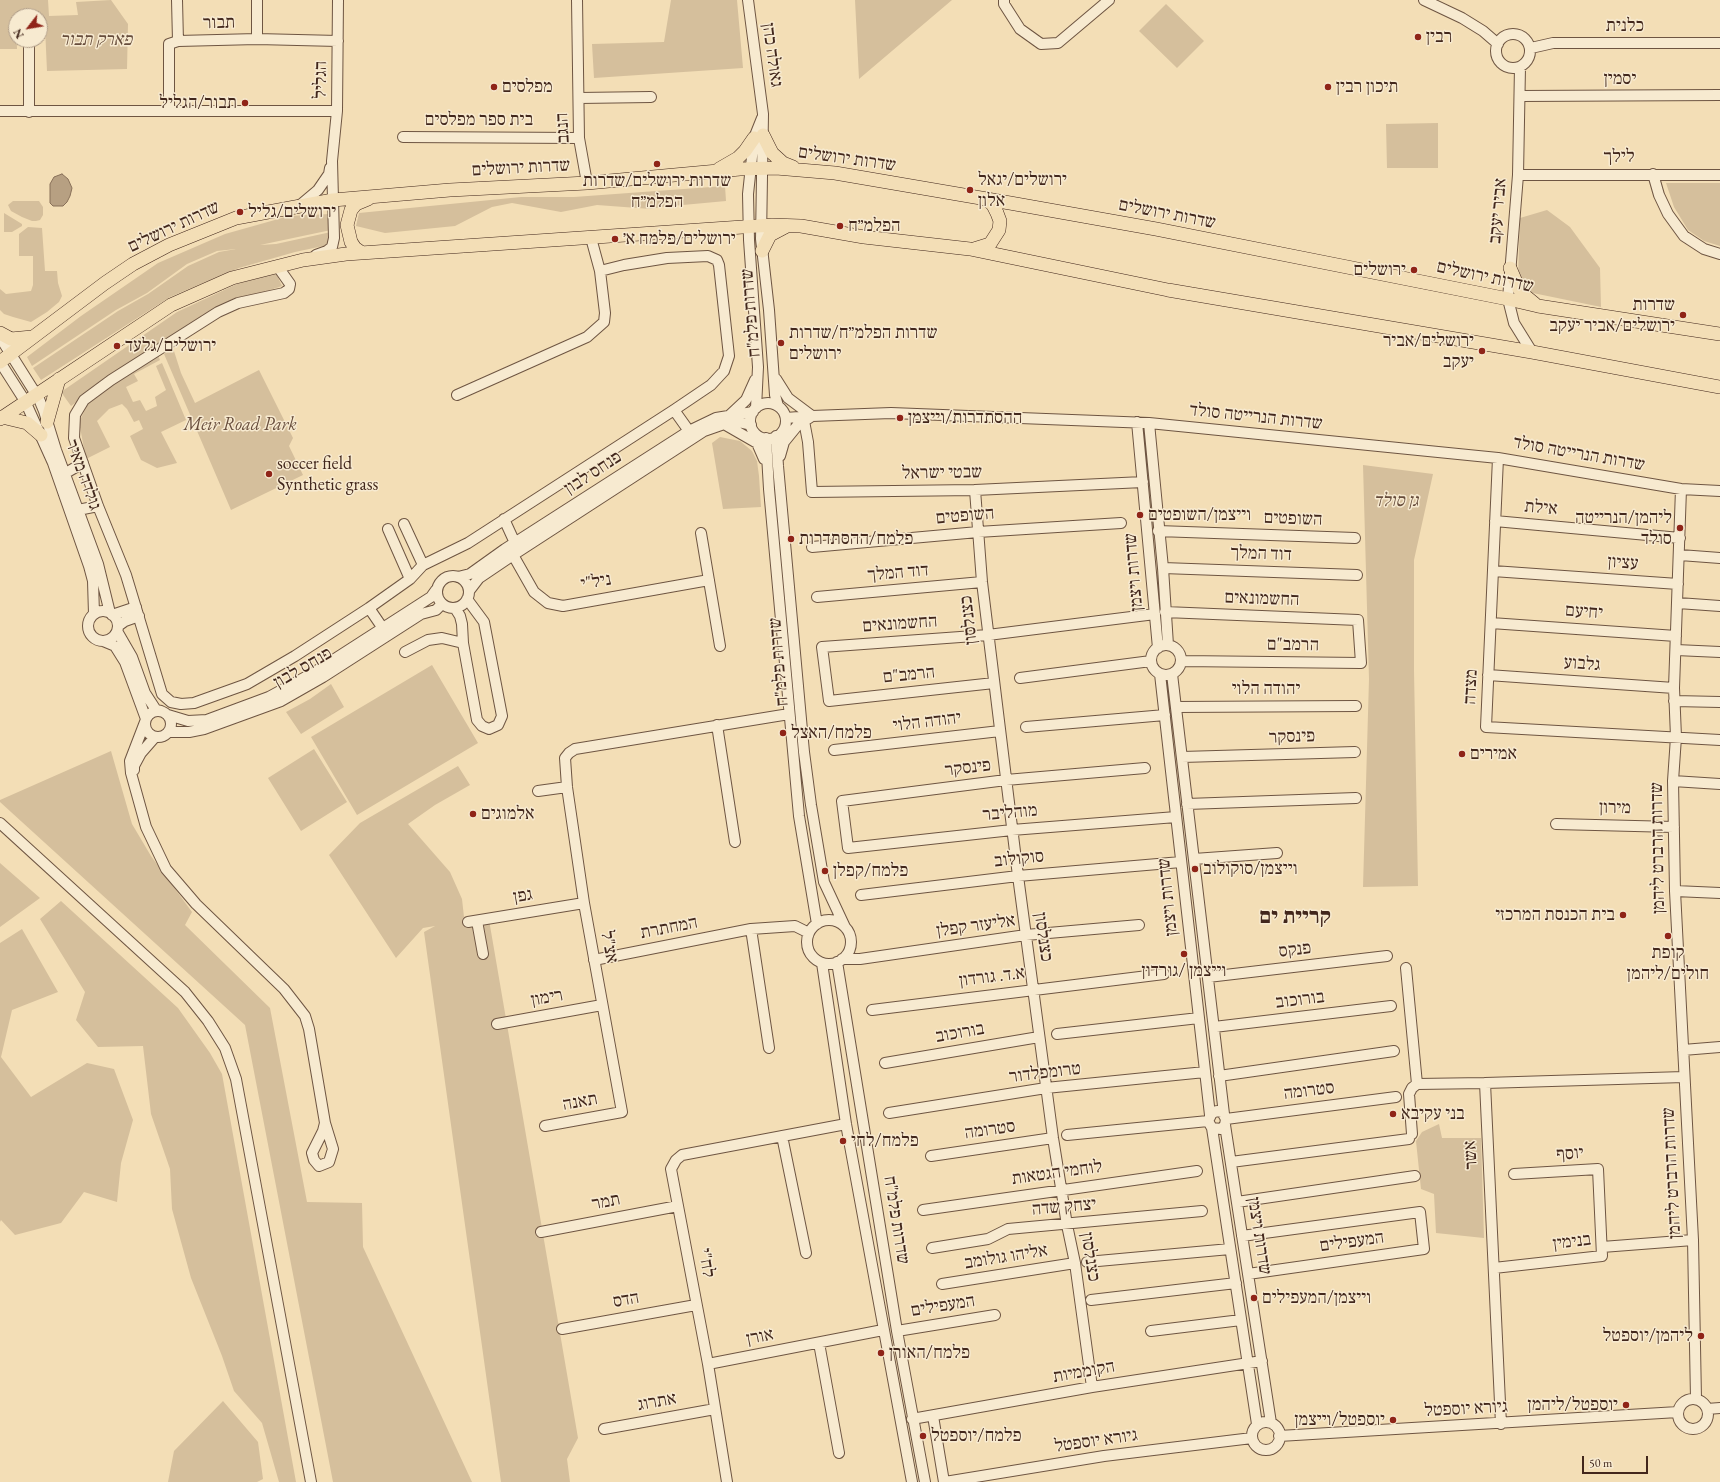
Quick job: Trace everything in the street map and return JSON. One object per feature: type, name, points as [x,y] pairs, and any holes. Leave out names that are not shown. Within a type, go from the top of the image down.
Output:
[{"type":"main road","points":[[716,171],[738,158],[759,136],[778,159],[799,169]]},
{"type":"main road","name":"שדרות ירושלים","points":[[0,362],[105,283],[133,264],[169,245],[236,218],[333,200],[450,190],[587,183],[716,171],[757,169],[799,169],[835,173],[1156,229],[1538,306],[1720,334]]},
{"type":"main road","points":[[362,253],[351,242],[347,230],[348,217],[356,204],[373,197]]},
{"type":"main road","points":[[970,249],[990,244],[999,230],[1000,222],[997,213],[993,205],[986,199]]},
{"type":"main road","points":[[762,251],[770,235],[788,225]]},
{"type":"main road","points":[[1,418],[171,305],[232,278],[303,260],[362,253],[754,226],[788,225],[864,237],[970,249],[1168,290],[1532,352],[1720,387]]},
{"type":"main road","points":[[1510,268],[1519,289],[1524,296],[1538,306]]},
{"type":"main road","points":[[0,333],[11,339],[33,337]]},
{"type":"main road","points":[[47,422],[59,379]]},
{"type":"main road","points":[[1,418],[26,423],[41,435]]},
{"type":"street","points":[[177,0],[178,41]]},
{"type":"street","points":[[257,0],[257,39]]},
{"type":"street","name":"הגליל","points":[[303,260],[327,251],[332,247],[334,238],[332,161],[337,111],[338,0]]},
{"type":"street","name":"הנגב","points":[[577,0],[579,138],[587,183]]},
{"type":"street","name":"גאולה כהן","points":[[748,0],[763,114],[759,136],[757,169]]},
{"type":"street","points":[[1004,0],[1004,4],[1020,29],[1041,44],[1058,43],[1108,0]]},
{"type":"street","points":[[1424,0],[1462,18],[1483,31],[1498,44]]},
{"type":"street","points":[[1516,34],[1525,39],[1530,48],[1528,60],[1520,67],[1508,68],[1503,65],[1497,56],[1498,44],[1505,36],[1516,34]]},
{"type":"street","name":"תבור","points":[[169,112],[169,44],[178,41],[257,39],[338,41]]},
{"type":"street","name":"כלנית","points":[[1530,48],[1553,44],[1720,43]]},
{"type":"street","points":[[29,48],[29,112]]},
{"type":"street","name":"אביר יעקב","points":[[1520,67],[1518,175],[1508,299],[1514,323],[1532,352]]},
{"type":"street","name":"יסמין","points":[[1520,96],[1720,95]]},
{"type":"street","points":[[579,98],[651,97]]},
{"type":"street","points":[[0,111],[337,111]]},
{"type":"street","name":"בית ספר מפלסים","points":[[402,137],[579,138]]},
{"type":"street","name":"הגליל","points":[[299,206],[323,184],[329,174],[332,161]]},
{"type":"street","name":"שדרות פלמ\"ח","points":[[754,410],[758,367],[754,226],[757,169]]},
{"type":"street","points":[[1654,174],[1659,195],[1668,214],[1684,236],[1704,249],[1720,254]]},
{"type":"street","name":"לילך","points":[[1518,175],[1720,175]]},
{"type":"street","name":"שדרות פלמ\"ח","points":[[754,226],[762,251],[775,395],[778,406]]},
{"type":"street","points":[[457,395],[587,337],[596,331],[604,322],[605,313],[600,271],[591,238]]},
{"type":"street","points":[[278,267],[290,284],[289,289],[284,294],[238,303],[218,312],[139,361],[84,400],[75,415],[74,438],[98,506],[126,575],[162,694],[171,702],[180,704],[194,703],[247,684],[295,656],[369,608],[410,579],[423,565],[468,543],[504,520],[711,385],[724,371],[729,356],[719,265],[717,260],[713,257],[703,256],[667,258],[624,265],[600,271]]},
{"type":"street","name":"גולדה מאיר","points":[[0,337],[11,354],[31,398],[41,435],[89,566],[94,592],[94,614]]},
{"type":"street","name":"גולדה מאיר","points":[[0,362],[31,398],[47,422],[64,474],[98,564],[111,614]]},
{"type":"street","points":[[730,415],[746,400],[750,393],[758,367]]},
{"type":"street","points":[[774,375],[788,398],[808,419],[797,426],[784,442],[778,466]]},
{"type":"street","points":[[770,403],[778,406],[786,418],[784,429],[776,436],[766,438],[759,436],[755,433],[751,425],[751,417],[754,410],[760,405],[770,403]]},
{"type":"street","points":[[674,410],[689,431]]},
{"type":"street","name":"פנחס לבון","points":[[458,577],[470,574],[515,543],[689,431],[716,418],[754,410]]},
{"type":"street","name":"שדרות הנרייטה סולד","points":[[786,418],[808,419],[891,413],[1137,422],[1498,458],[1682,489],[1720,490]]},
{"type":"street","name":"שבטי ישראל","points":[[808,419],[808,442],[812,492],[975,490],[1143,482]]},
{"type":"street","name":"פנחס לבון","points":[[468,595],[479,578],[704,431],[724,424],[738,422],[751,425]]},
{"type":"street","name":"שדרות ויצמן","points":[[1137,422],[1163,646]]},
{"type":"street","name":"שדרות ויצמן","points":[[1149,423],[1158,531],[1163,568],[1160,613]]},
{"type":"street","points":[[724,424],[757,443],[764,461],[769,490]]},
{"type":"street","name":"שדרות פלמ\"ח","points":[[776,436],[804,752],[811,805],[824,882],[845,927]]},
{"type":"street","name":"שדרות פלמ\"ח","points":[[766,438],[769,490],[799,816],[817,924]]},
{"type":"street","name":"מצדה","points":[[1498,458],[1486,727],[1720,740]]},
{"type":"street","points":[[64,474],[83,463]]},
{"type":"street","name":"שדרות הרברט ליהמן","points":[[1682,489],[1674,688],[1676,737],[1673,781],[1675,891],[1693,1240],[1696,1399]]},
{"type":"street","name":"כצנלסון","points":[[975,490],[982,582],[1012,830],[1053,1138],[1075,1264],[1092,1387]]},
{"type":"street","points":[[78,510],[98,506]]},
{"type":"street","points":[[504,520],[515,543]]},
{"type":"street","name":"אילת","points":[[1495,521],[1680,538]]},
{"type":"street","name":"השופטים","points":[[812,547],[978,532],[1121,523]]},
{"type":"street","points":[[404,524],[423,565]]},
{"type":"street","points":[[388,530],[410,579]]},
{"type":"street","name":"השופטים","points":[[1158,531],[1356,538]]},
{"type":"street","points":[[701,533],[720,646]]},
{"type":"street","name":"ניל\"י","points":[[513,555],[534,592],[548,603],[563,606],[709,580]]},
{"type":"street","points":[[1680,555],[1720,558]]},
{"type":"street","name":"דוד המלך","points":[[1163,568],[1357,574]]},
{"type":"street","name":"עציון","points":[[1493,571],[1678,584]]},
{"type":"street","points":[[455,608],[460,616],[462,624],[463,643],[477,720],[482,726],[489,729],[501,721],[502,716],[484,622],[468,595],[465,582],[458,577],[448,576],[444,578],[436,590],[442,604],[446,607],[455,608],[462,605],[468,595]]},
{"type":"street","name":"דוד המלך","points":[[818,597],[982,582]]},
{"type":"street","name":"פנחס לבון","points":[[164,713],[188,721],[206,720],[269,697],[313,673],[382,627],[431,597],[436,590]]},
{"type":"street","name":"פנחס לבון","points":[[169,732],[189,732],[208,728],[281,701],[323,677],[421,614],[436,610],[442,604]]},
{"type":"street","points":[[1678,604],[1720,606]]},
{"type":"street","points":[[369,608],[382,627]]},
{"type":"street","points":[[111,614],[116,621],[117,628],[132,657],[144,692],[156,710],[164,713],[172,723],[169,732],[162,737],[155,737],[148,733],[146,720],[126,662],[115,646],[95,639],[90,632],[88,624],[94,614],[101,612],[111,614],[138,612]]},
{"type":"street","points":[[103,641],[111,639],[121,622],[138,612]]},
{"type":"street","name":"החשמונאים","points":[[829,701],[822,647],[988,634],[1160,613],[1358,620]]},
{"type":"street","name":"הרמב\"ם","points":[[1182,661],[1361,663],[1358,620]]},
{"type":"street","name":"יחיעם","points":[[1491,623],[1676,636]]},
{"type":"street","points":[[405,652],[428,640],[442,638],[463,643]]},
{"type":"street","points":[[1163,646],[1176,649],[1181,656],[1182,661],[1179,669],[1172,674],[1160,674],[1154,669],[1151,661],[1154,651],[1163,646]]},
{"type":"street","points":[[1676,650],[1720,652]]},
{"type":"street","points":[[1020,678],[1151,661]]},
{"type":"street","name":"שדרות ויצמן","points":[[1160,674],[1210,1121],[1257,1424]]},
{"type":"street","name":"שדרות ויצמן","points":[[1172,674],[1219,1076],[1271,1423]]},
{"type":"street","name":"גלבוע","points":[[1488,675],[1674,688]]},
{"type":"street","name":"הרמב\"ם","points":[[829,701],[994,683]]},
{"type":"street","points":[[1674,700],[1720,702]]},
{"type":"street","name":"יהודה הלוי","points":[[1176,707],[1356,706]]},
{"type":"street","points":[[164,713],[154,712],[146,720],[130,761],[133,780],[146,827],[166,869],[196,904],[284,989],[305,1016],[309,1029],[325,1122]]},
{"type":"street","name":"אצ\"ל","points":[[622,1112],[584,903],[567,787],[565,758],[575,749],[789,714]]},
{"type":"street","points":[[1026,727],[1165,715]]},
{"type":"street","points":[[717,725],[735,842]]},
{"type":"street","name":"יהודה הלוי","points":[[834,750],[1000,731]]},
{"type":"street","points":[[133,780],[134,766],[137,759],[147,744],[155,737]]},
{"type":"street","name":"פינסקר","points":[[1182,758],[1355,752]]},
{"type":"street","name":"פינסקר","points":[[848,848],[842,801],[1006,780],[1145,768]]},
{"type":"street","points":[[1673,781],[1720,784]]},
{"type":"street","points":[[538,791],[567,787]]},
{"type":"street","points":[[1187,804],[1356,798]]},
{"type":"street","name":"מוהליבר","points":[[848,848],[1012,830],[1176,817]]},
{"type":"street","points":[[0,823],[185,992],[208,1021],[225,1048],[236,1079],[311,1482]]},
{"type":"street","name":"מירון","points":[[1556,824],[1674,827]]},
{"type":"street","points":[[1194,859],[1277,853]]},
{"type":"street","name":"סוקולוב","points":[[862,895],[1018,876],[1182,862]]},
{"type":"street","points":[[1675,891],[1720,893]]},
{"type":"street","name":"גפן","points":[[483,954],[472,922],[584,903]]},
{"type":"street","points":[[827,920],[832,920],[845,927],[849,933],[850,947],[847,954],[840,961],[827,964],[822,963],[811,954],[808,947],[809,933],[817,924],[827,920]]},
{"type":"street","name":"אליעזר קפלן","points":[[840,961],[1026,935],[1139,924]]},
{"type":"street","name":"המחתרת","points":[[594,960],[751,930],[795,926],[809,933]]},
{"type":"street","points":[[751,930],[769,1048]]},
{"type":"street","name":"פנקס","points":[[1208,977],[1387,956]]},
{"type":"street","name":"שדרות פלמ\"ח","points":[[840,961],[897,1331],[912,1419],[925,1482]]},
{"type":"street","name":"שדרות פלמ\"ח","points":[[822,963],[846,1124],[912,1482]]},
{"type":"street","points":[[1406,968],[1417,1084]]},
{"type":"street","name":"א.ד. גורדון","points":[[872,1010],[1164,974]]},
{"type":"street","name":"רימון","points":[[497,1024],[602,1005]]},
{"type":"street","name":"בורוכוב","points":[[1214,1027],[1391,1006]]},
{"type":"street","points":[[1057,1034],[1199,1018]]},
{"type":"street","name":"בורוכוב","points":[[886,1062],[1039,1037]]},
{"type":"street","points":[[1683,1050],[1720,1047]]},
{"type":"street","points":[[1219,1076],[1394,1051]]},
{"type":"street","name":"טרומפלדור","points":[[889,1113],[1046,1088],[1205,1072]]},
{"type":"street","points":[[1231,1162],[1410,1136],[1409,1094],[1412,1088],[1417,1084],[1684,1077]]},
{"type":"street","name":"אשר","points":[[1485,1083],[1501,1424]]},
{"type":"street","name":"סטרומה","points":[[1225,1119],[1396,1097]]},
{"type":"street","points":[[1067,1135],[1210,1121],[1221,1129],[1225,1119],[1216,1111],[1210,1121]]},
{"type":"street","name":"תאנה","points":[[545,1126],[622,1112]]},
{"type":"street","name":"לח\"י","points":[[727,1482],[708,1364],[671,1168],[676,1160],[682,1155],[846,1124]]},
{"type":"street","points":[[782,1136],[806,1253]]},
{"type":"street","name":"סטרומה","points":[[931,1156],[1053,1138]]},
{"type":"street","name":"יוסף","points":[[1514,1174],[1598,1169],[1602,1247]]},
{"type":"street","name":"לוחמי הגטאות","points":[[923,1210],[1062,1189],[1197,1171]]},
{"type":"street","points":[[1237,1202],[1415,1176]]},
{"type":"street","name":"תמר","points":[[541,1232],[678,1206]]},
{"type":"street","name":"יצחק שדה","points":[[932,1248],[988,1239],[1008,1229],[1067,1225],[1202,1211]]},
{"type":"street","name":"המעפילים","points":[[1242,1236],[1420,1212],[1424,1250],[1248,1274]]},
{"type":"street","name":"בנימין","points":[[1494,1268],[1602,1256],[1602,1247],[1693,1240]]},
{"type":"street","points":[[1087,1262],[1230,1249]]},
{"type":"street","name":"אליהו גולומב","points":[[942,1284],[1075,1264]]},
{"type":"street","points":[[1091,1300],[1236,1283]]},
{"type":"street","name":"הדס","points":[[562,1329],[696,1305]]},
{"type":"street","name":"המעפילים","points":[[897,1331],[995,1315]]},
{"type":"street","points":[[1151,1331],[1241,1320]]},
{"type":"street","name":"אורן","points":[[708,1364],[883,1330]]},
{"type":"street","points":[[818,1342],[839,1452]]},
{"type":"street","name":"הקוממיות","points":[[912,1419],[1092,1387],[1262,1361]]},
{"type":"street","points":[[1691,1399],[1696,1399],[1704,1404],[1707,1409],[1708,1413],[1705,1423],[1697,1428],[1687,1428],[1680,1422],[1678,1412],[1682,1403],[1691,1399]]},
{"type":"street","points":[[1707,1409],[1720,1408]]},
{"type":"street","name":"אתרוג","points":[[604,1429],[715,1409]]},
{"type":"street","name":"גיורא יוספטל","points":[[1279,1436],[1501,1424],[1678,1412]]},
{"type":"street","points":[[934,1416],[945,1482]]},
{"type":"street","points":[[1264,1422],[1271,1423],[1277,1428],[1279,1440],[1273,1447],[1264,1450],[1256,1446],[1252,1438],[1252,1431],[1257,1424],[1264,1422]]},
{"type":"street","name":"גיורא יוספטל","points":[[945,1482],[1104,1456],[1252,1438]]},
{"type":"green space","name":"פארק תבור","points":[[0,0],[48,0],[49,16],[78,15],[76,2],[111,0],[128,24],[127,69],[47,71],[46,48],[48,48],[48,8],[8,8],[8,48],[17,49],[0,49]]},
{"type":"green space","points":[[671,0],[737,0],[743,68],[594,78],[592,44],[664,42]]},
{"type":"green space","points":[[855,0],[952,0],[859,79]]},
{"type":"green space","points":[[1166,4],[1204,41],[1177,68],[1139,31]]},
{"type":"green space","points":[[1438,123],[1438,168],[1387,168],[1386,124]]},
{"type":"green space","points":[[1666,183],[1720,183],[1720,246],[1704,241],[1688,230],[1674,207]]},
{"type":"green space","points":[[725,186],[726,201],[651,209],[597,205],[561,212],[512,203],[492,207],[455,226],[385,233],[356,226],[359,213],[521,197],[574,197]]},
{"type":"green space","points":[[13,201],[39,201],[43,207],[43,215],[40,220],[36,221],[22,217],[11,211],[8,205]]},
{"type":"green space","points":[[1547,210],[1570,227],[1600,268],[1601,307],[1528,292],[1518,276],[1520,218]]},
{"type":"green space","points":[[4,213],[22,224],[22,226],[12,232],[4,232]]},
{"type":"green space","points":[[330,214],[331,230],[260,245],[276,244],[331,232],[328,245],[295,252],[239,268],[170,297],[41,380],[33,368],[118,311],[148,294],[188,266],[219,252],[236,249],[217,251],[187,264],[147,293],[116,310],[32,366],[27,357],[81,316],[158,263],[225,234],[289,216]]},
{"type":"green space","points":[[28,227],[42,228],[45,271],[57,271],[58,283],[62,296],[59,302],[31,322],[4,314],[0,310],[0,289],[6,294],[31,291],[33,285],[33,256],[19,256],[19,234]]},
{"type":"green space","points":[[276,273],[282,286],[243,299],[87,394],[71,406],[61,392],[177,312],[237,284]]},
{"type":"green space","name":"Meir Road Park","points":[[173,348],[181,373],[195,403],[259,370],[293,438],[289,446],[303,475],[231,510],[164,354]]},
{"type":"green space","points":[[157,353],[160,360],[134,374],[138,381],[126,387],[133,402],[140,400],[146,411],[157,406],[155,397],[166,390],[156,366],[162,363],[186,420],[161,432],[177,463],[157,468],[141,460],[130,436],[143,429],[139,420],[134,422],[127,409],[122,404],[109,409],[97,421],[110,447],[86,459],[79,422],[88,404],[113,382]]},
{"type":"green space","points":[[720,437],[740,441],[752,451],[757,461],[761,507],[723,509],[712,443]]},
{"type":"green space","name":"גן סולד","points":[[1363,465],[1433,474],[1414,560],[1414,671],[1418,886],[1363,887],[1369,679]]},
{"type":"green space","points":[[432,665],[478,743],[357,815],[311,737]]},
{"type":"green space","points":[[331,684],[344,707],[301,734],[286,712],[310,699]]},
{"type":"green space","points":[[314,749],[347,802],[301,831],[268,778]]},
{"type":"green space","points":[[111,751],[132,824],[151,856],[192,912],[185,925],[270,1008],[307,1202],[362,1203],[363,1247],[472,1482],[333,1482],[245,1025],[0,802],[0,800]]},
{"type":"green space","points":[[458,766],[470,785],[435,805],[408,824],[450,872],[462,899],[464,917],[488,914],[578,1438],[567,1459],[570,1482],[501,1482],[424,932],[435,926],[423,928],[396,958],[329,855],[360,823]]},
{"type":"green space","points":[[0,863],[40,898],[0,927]]},
{"type":"green space","points":[[61,901],[178,1008],[210,1053],[222,1074],[296,1482],[279,1482],[262,1423],[234,1391],[222,1356],[191,1278],[172,1209],[170,1169],[151,1114],[143,1046],[98,1047],[76,1020],[85,992],[40,919]]},
{"type":"green space","points":[[22,929],[58,992],[12,1010],[1,1057],[31,1097],[87,1063],[114,1069],[133,1120],[121,1163],[117,1202],[84,1192],[61,1223],[15,1235],[1,1220],[0,1222],[0,943]]},
{"type":"green space","points":[[1439,1124],[1442,1138],[1481,1138],[1484,1238],[1436,1233],[1434,1194],[1421,1189],[1416,1141],[1422,1132]]},
{"type":"green space","points":[[223,1401],[258,1442],[263,1479],[257,1482],[168,1482],[174,1451]]},
{"type":"shaded area","points":[[62,174],[68,179],[72,188],[70,196],[63,206],[53,206],[50,203],[50,184],[54,177]]},
{"type":"place","name":"רבין","points":[[1418,37]]},
{"type":"place","name":"מפלסים","points":[[494,87]]},
{"type":"place","name":"תיכון רבין","points":[[1328,87]]},
{"type":"place","name":"תבור/הגליל","points":[[245,103]]},
{"type":"place","name":"שדרות ירושלים/שדרות הפלמ״ח","points":[[657,164]]},
{"type":"place","name":"ירושלים/יגאל אלון","points":[[970,190]]},
{"type":"place","name":"ירושלים/גליל","points":[[240,212]]},
{"type":"place","name":"הפלמ״ח","points":[[840,226]]},
{"type":"place","name":"ירושלים/פלמח א׳","points":[[615,239]]},
{"type":"place","name":"ירושלים","points":[[1414,270]]},
{"type":"place","name":"שדרות ירושלים/אביר יעקב","points":[[1683,315]]},
{"type":"place","name":"שדרות הפלמ״ח/שדרות ירושלים","points":[[781,343]]},
{"type":"place","name":"ירושלים/גלעד","points":[[117,346]]},
{"type":"place","name":"ירושלים/אביר יעקב","points":[[1482,351]]},
{"type":"place","name":"ההסתדרות/וייצמן","points":[[900,418]]},
{"type":"place","name":"soccer field Synthetic grass","points":[[269,474]]},
{"type":"place","name":"וייצמן/השופטים","points":[[1140,515]]},
{"type":"place","name":"ליהמן/הנרייטה סולד","points":[[1680,528]]},
{"type":"place","name":"פלמח/ההסתדרות","points":[[791,539]]},
{"type":"place","name":"פלמח/האצל","points":[[783,733]]},
{"type":"place","name":"אמירים","points":[[1462,754]]},
{"type":"place","name":"אלמוגים","points":[[473,814]]},
{"type":"place","name":"וייצמן/סוקולוב","points":[[1195,869]]},
{"type":"place","name":"פלמח/קפלן","points":[[825,871]]},
{"type":"place","name":"בית הכנסת המרכזי","points":[[1623,915]]},
{"type":"place","name":"קופת חולים/ליהמן","points":[[1668,936]]},
{"type":"place","name":"וייצמן /גורדון","points":[[1184,954]]},
{"type":"place","name":"בני עקיבא","points":[[1393,1114]]},
{"type":"place","name":"פלמח/לחי","points":[[843,1141]]},
{"type":"place","name":"וייצמן/המעפילים","points":[[1254,1298]]},
{"type":"place","name":"ליהמן/יוספטל","points":[[1701,1336]]},
{"type":"place","name":"פלמח/האורן","points":[[881,1353]]},
{"type":"place","name":"יוספטל/ליהמן","points":[[1626,1405]]},
{"type":"place","name":"יוספטל/וייצמן","points":[[1393,1420]]},
{"type":"place","name":"פלמח/יוספטל","points":[[923,1436]]},
{"type":"district","name":"קריית ים","points":[[1295,917]]}]
